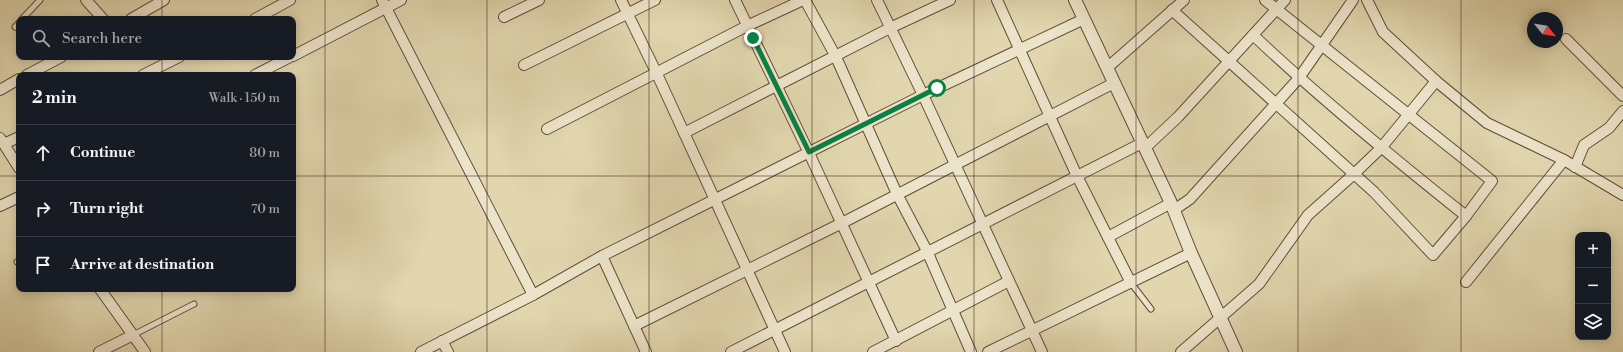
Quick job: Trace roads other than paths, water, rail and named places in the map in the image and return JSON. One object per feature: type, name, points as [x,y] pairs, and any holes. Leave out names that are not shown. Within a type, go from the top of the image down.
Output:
[{"type":"street","points":[[87,0],[100,16]]},
{"type":"street","points":[[136,16],[164,0]]},
{"type":"street","points":[[261,16],[290,0]]},
{"type":"street","points":[[296,54],[384,4],[401,0]]},
{"type":"street","points":[[504,17],[539,0]]},
{"type":"street","points":[[620,0],[657,74],[785,352]]},
{"type":"street","points":[[524,65],[655,0]]},
{"type":"street","points":[[735,0],[809,152],[842,223],[867,282],[896,341]]},
{"type":"street","points":[[547,129],[657,74],[747,26],[804,0],[836,57],[897,194],[927,252],[971,352]]},
{"type":"street","points":[[877,0],[956,164],[1042,352]]},
{"type":"street","points":[[684,133],[836,57],[890,28],[950,0]]},
{"type":"street","points":[[997,0],[1021,49],[1077,176],[1130,283]]},
{"type":"street","points":[[1075,0],[1172,207],[1236,352]]},
{"type":"street","points":[[1107,68],[1184,0]]},
{"type":"street","points":[[1172,10],[1374,192],[1433,255],[1466,216],[1492,181],[1265,0]]},
{"type":"street","points":[[731,352],[775,328],[1077,176],[1144,146],[1178,117],[1285,0]]},
{"type":"street","points":[[1108,237],[1190,199],[1299,78],[1353,0]]},
{"type":"street","points":[[1367,0],[1383,32],[1436,81],[1486,123],[1564,160],[1623,195]]},
{"type":"street","points":[[384,4],[533,295]]},
{"type":"street","points":[[421,352],[533,295],[602,256],[923,94],[1084,19]]},
{"type":"street","points":[[1253,35],[1299,78],[1381,148],[1466,216]]},
{"type":"street","points":[[1566,39],[1623,96]]},
{"type":"street","points":[[33,72],[55,60]]},
{"type":"street","points":[[149,72],[173,60]]},
{"type":"street","points":[[261,72],[284,60]]},
{"type":"street","points":[[0,90],[16,81]]},
{"type":"street","points":[[1181,352],[1221,319],[1259,284],[1308,215],[1381,148],[1436,81]]},
{"type":"street","points":[[634,326],[842,223],[1114,83]]},
{"type":"street","points":[[1575,166],[1584,145],[1609,128],[1623,111]]},
{"type":"street","points":[[16,138],[2,141],[16,163]]},
{"type":"street","points":[[1466,282],[1564,160]]},
{"type":"street","points":[[0,206],[16,198]]},
{"type":"street","points":[[988,352],[1191,253]]},
{"type":"street","points":[[602,256],[646,352]]},
{"type":"street","points":[[873,352],[1009,281]]},
{"type":"street","points":[[102,292],[145,352]]},
{"type":"street","points":[[99,352],[133,335]]},
{"type":"street","points":[[442,341],[448,352]]},
{"type":"lane","points":[[25,16],[40,0]]},
{"type":"lane","points":[[1130,283],[1151,309]]},
{"type":"lane","points":[[133,335],[194,304]]}]
